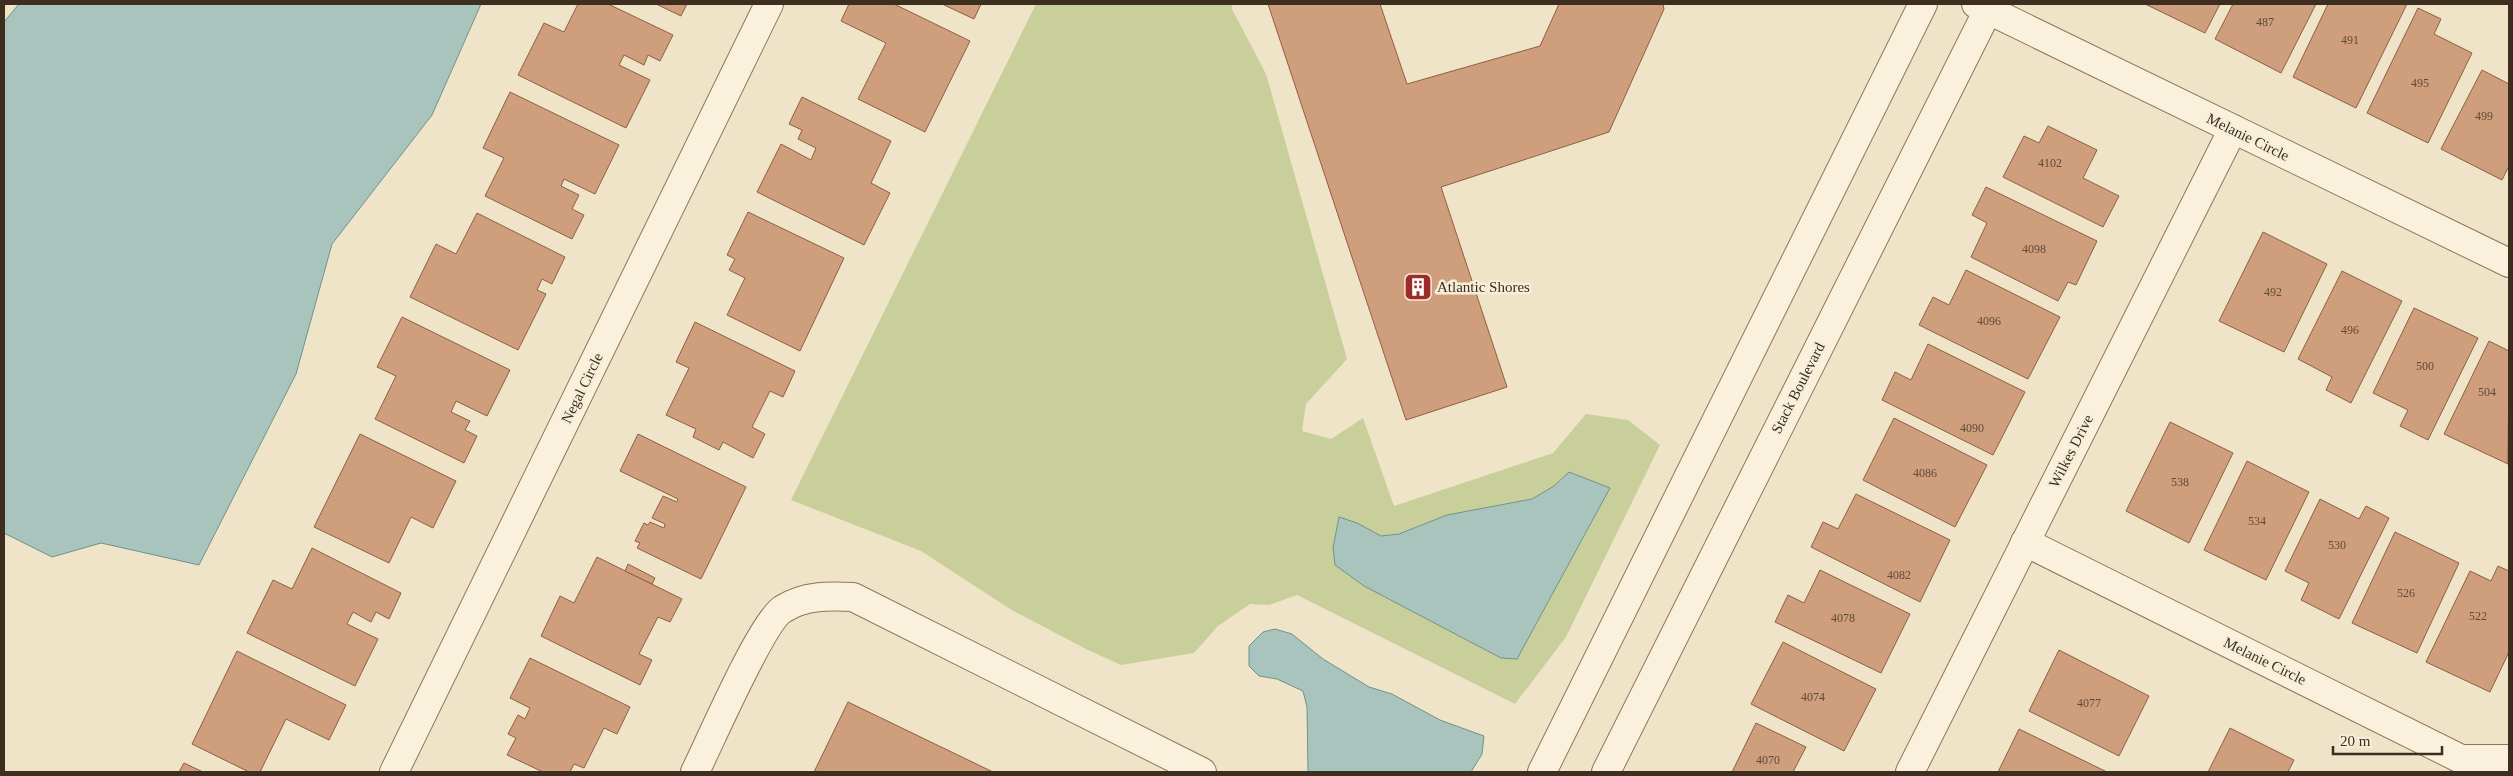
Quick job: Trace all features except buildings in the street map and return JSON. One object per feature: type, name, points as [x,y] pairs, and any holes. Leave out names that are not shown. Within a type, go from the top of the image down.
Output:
[{"type":"street","name":"Negal Circle","points":[[394,772],[769,4]]},
{"type":"street","points":[[1542,772],[1923,4]]},
{"type":"street","name":"Melanie Circle","points":[[1985,6],[2509,263]]},
{"type":"street","name":"Stack Boulevard","points":[[1606,772],[1985,6]]},
{"type":"street","name":"Wilkes Drive","points":[[1910,772],[2233,129]]},
{"type":"street","name":"Melanie Circle","points":[[2025,542],[2461,758],[2509,759]]},
{"type":"street","points":[[695,772],[758,643],[782,609],[817,596],[853,597],[1202,772]]},
{"type":"green space","points":[[1036,4],[1232,4],[1232,9],[1266,74],[1347,359],[1306,404],[1302,431],[1331,439],[1363,418],[1394,506],[1553,453],[1586,414],[1628,420],[1660,445],[1566,637],[1515,704],[1297,595],[1269,605],[1250,604],[1218,626],[1194,653],[1121,665],[1010,609],[921,551],[791,500]],"holes":[[[1569,472],[1517,659],[1501,658],[1364,586],[1357,523],[1382,536],[1399,534],[1447,515],[1532,499],[1554,486]]]},
{"type":"water","points":[[19,4],[481,4],[432,115],[332,244],[296,374],[199,565],[101,543],[52,557],[4,533],[4,22]]},
{"type":"water","points":[[1569,472],[1610,488],[1517,659],[1501,658],[1364,586],[1335,565],[1333,548],[1339,517],[1357,523],[1381,536],[1399,534],[1447,515],[1532,499],[1554,486]]},
{"type":"water","points":[[1275,629],[1292,634],[1323,659],[1369,687],[1392,694],[1440,720],[1484,736],[1482,754],[1471,772],[1308,772],[1307,707],[1303,691],[1277,679],[1259,676],[1249,666],[1249,646],[1263,632]]},
{"type":"place","name":"Atlantic Shores","points":[[1418,287]]}]
